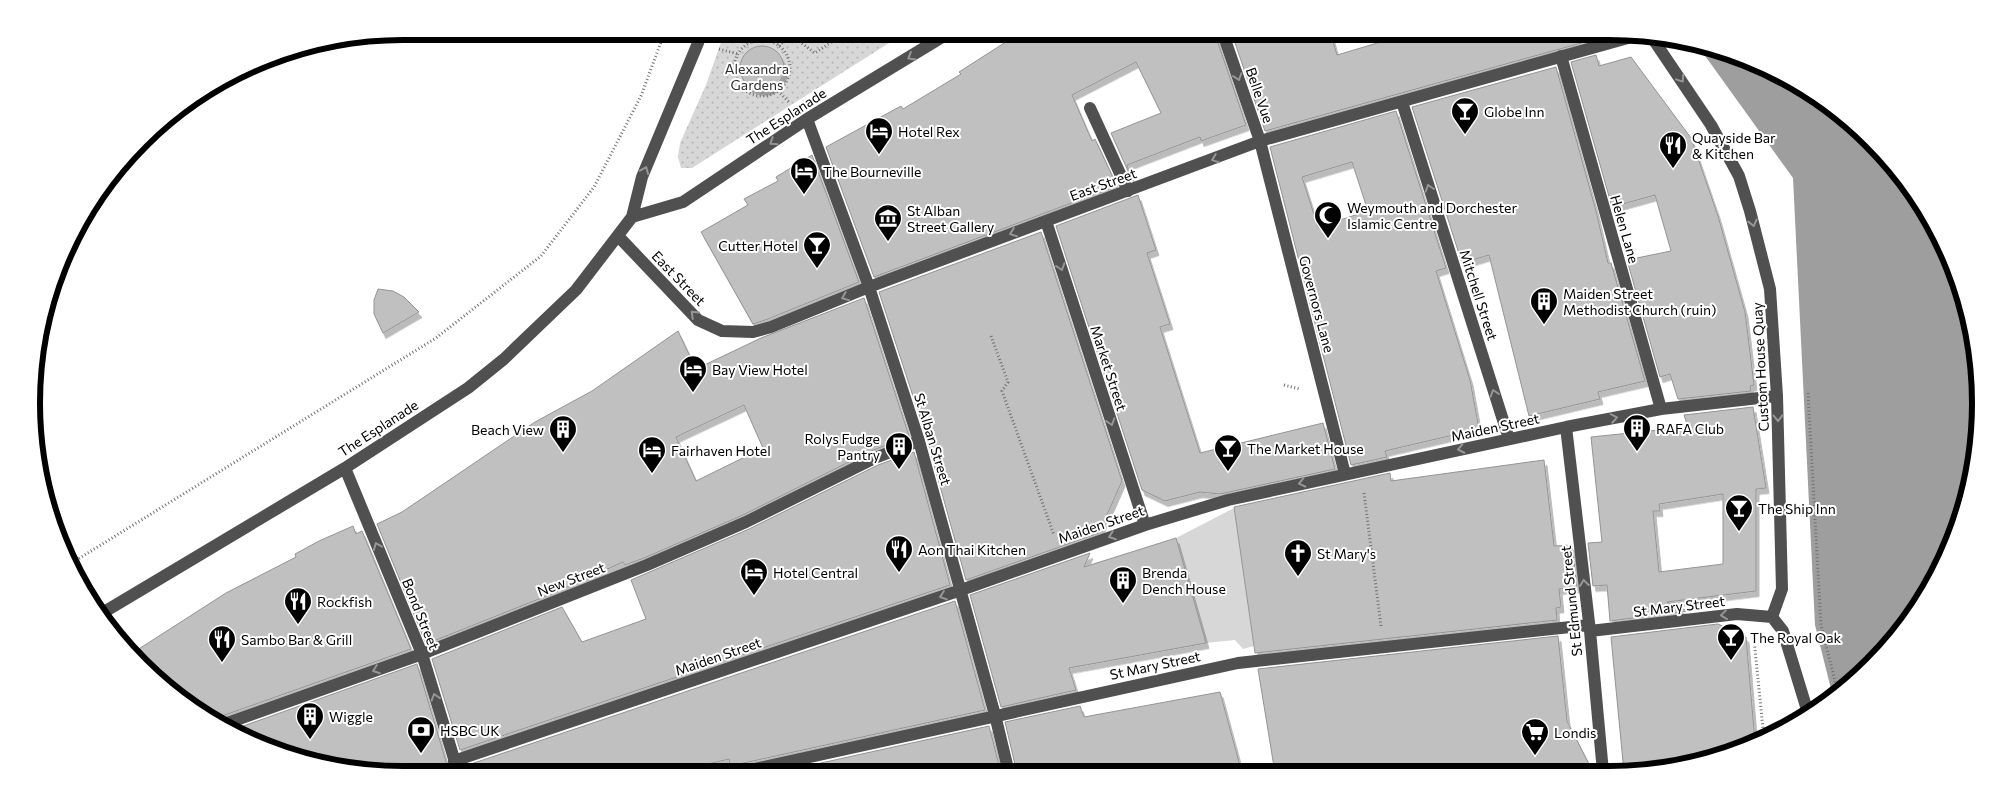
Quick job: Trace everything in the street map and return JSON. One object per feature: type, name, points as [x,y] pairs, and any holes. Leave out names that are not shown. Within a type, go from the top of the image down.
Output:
[{"type":"street","name":"The Esplanade","points":[[106,611],[345,468],[468,388],[504,359],[576,290],[632,217],[642,177],[699,40]]},
{"type":"street","name":"The Esplanade","points":[[632,217],[683,202],[807,119],[937,40]]},
{"type":"street","name":"Belle Vue","points":[[1225,40],[1260,141]]},
{"type":"street","name":"East Street","points":[[618,236],[698,320],[722,331],[752,332],[771,327],[869,287],[1260,141],[1619,40]]},
{"type":"street","name":"Custom House Quay","points":[[1656,43],[1711,125],[1739,176],[1770,289],[1777,396],[1782,589],[1772,617]]},
{"type":"street","name":"Helen Lane","points":[[1561,56],[1661,409]]},
{"type":"street","name":"Mitchell Street","points":[[1402,102],[1509,439]]},
{"type":"street","points":[[1090,108],[1128,191]]},
{"type":"street","name":"St Alban Street","points":[[807,119],[869,287],[919,441],[1007,766]]},
{"type":"street","name":"Governors Lane","points":[[1260,141],[1345,474]]},
{"type":"street","name":"Market Street","points":[[1046,221],[1145,524]]},
{"type":"street","name":"Maiden Street","points":[[454,761],[961,590],[1145,524],[1228,500],[1566,427],[1661,409],[1777,396]]},
{"type":"street","name":"St Edmund Street","points":[[1566,427],[1590,628],[1602,766]]},
{"type":"street","name":"New Street","points":[[230,722],[422,654],[647,565],[746,522],[875,458],[919,441]]},
{"type":"street","name":"Bond Street","points":[[345,468],[422,654],[456,766]]},
{"type":"street","name":"St Mary Street","points":[[768,766],[1238,663],[1383,646],[1736,614],[1772,617]]},
{"type":"street","points":[[1772,617],[1783,632],[1806,708]]},
{"type":"path","points":[[76,561],[436,338],[541,256],[594,187],[641,96],[662,40]]},
{"type":"path","points":[[762,40],[779,46],[785,52],[790,69],[784,86],[769,95],[750,94],[737,81],[734,72],[738,54],[744,46],[762,40]]},
{"type":"path","points":[[779,46],[784,40]]},
{"type":"path","points":[[796,40],[814,52],[833,40]]},
{"type":"path","points":[[991,336],[1008,382],[1002,391],[1061,554]]},
{"type":"path","points":[[1808,393],[1821,625],[1836,686]]},
{"type":"path","points":[[1361,471],[1383,646]]},
{"type":"path","points":[[1763,732],[1754,639],[1772,617]]},
{"type":"green space","name":"Alexandra Gardens","points":[[722,40],[894,40],[692,168],[681,168],[678,157],[680,143],[706,85]]},
{"type":"green space","points":[[1234,508],[1254,646],[1243,649],[1235,640],[1206,643],[1176,538]]},
{"type":"shaded area","points":[[1702,52],[1726,59],[1770,77],[1811,101],[1866,146],[1897,182],[1911,201],[1935,242],[1953,286],[1965,332],[1971,379],[1971,427],[1965,474],[1953,520],[1935,564],[1911,605],[1897,624],[1866,660],[1831,690],[1815,625],[1793,178]]},
{"type":"building","points":[[1009,40],[1217,40],[1246,125],[1201,141],[1200,137],[1127,165],[1132,180],[1111,133],[1161,113],[1136,62],[1072,95],[1092,141],[1095,139],[1117,186],[874,277],[826,147],[901,106],[903,109],[961,74],[959,72]]},
{"type":"building","points":[[1234,40],[1333,40],[1337,55],[1388,40],[1592,40],[1265,131]]},
{"type":"building","points":[[762,46],[774,50],[780,56],[784,68],[780,80],[774,86],[762,90],[750,86],[744,80],[740,68],[744,56],[750,50]]},
{"type":"building","points":[[1596,55],[1599,66],[1631,57],[1691,138],[1718,216],[1745,312],[1754,385],[1750,386],[1751,391],[1678,399],[1670,374],[1660,377],[1627,260],[1671,251],[1655,195],[1612,207],[1571,62]]},
{"type":"building","points":[[1556,67],[1596,211],[1608,263],[1611,263],[1645,381],[1598,392],[1600,399],[1529,416],[1489,255],[1462,263],[1412,107]]},
{"type":"building","points":[[1396,111],[1446,268],[1436,271],[1470,380],[1479,429],[1385,451],[1387,457],[1351,465],[1270,147]],"holes":[[[1352,162],[1368,211],[1318,227],[1302,177]]]},
{"type":"building","points":[[812,155],[859,282],[753,324],[701,232],[748,205],[744,199],[778,181],[776,177]]},
{"type":"building","points":[[1138,195],[1156,250],[1147,253],[1170,324],[1160,327],[1200,453],[1323,423],[1335,469],[1220,494],[1200,492],[1165,501],[1142,490],[1056,226]]},
{"type":"building","points":[[1041,232],[1122,481],[1099,533],[966,580],[927,439],[879,292]]},
{"type":"building","points":[[378,289],[393,291],[404,297],[419,312],[383,333],[374,314],[374,300]]},
{"type":"building","points":[[864,298],[909,436],[871,451],[743,515],[644,558],[625,565],[623,562],[554,593],[426,644],[377,524],[402,512],[535,422],[592,391],[678,331],[696,369],[761,338]],"holes":[[[744,405],[763,448],[696,481],[676,437]]]},
{"type":"building","points":[[1753,407],[1766,488],[1756,489],[1756,591],[1667,602],[1688,611],[1610,621],[1607,585],[1593,586],[1588,543],[1602,542],[1591,437],[1688,427],[1684,415]],"holes":[[[1723,494],[1723,564],[1659,572],[1653,511],[1660,511],[1659,504]]]},
{"type":"building","points":[[914,452],[950,585],[460,750],[432,659],[562,607],[582,642],[646,619],[631,580],[749,529],[878,465]]},
{"type":"building","points":[[1544,460],[1554,546],[1572,545],[1577,587],[1559,589],[1561,607],[1556,608],[1557,620],[1255,653],[1234,507],[1390,473],[1391,481]]},
{"type":"building","points":[[353,526],[356,534],[362,531],[411,649],[221,717],[182,691],[137,650],[226,593],[296,557],[295,554]]},
{"type":"building","points":[[1176,538],[1206,643],[1069,668],[1076,690],[1001,707],[970,595],[1090,553],[1084,567]]},
{"type":"building","points":[[955,601],[985,710],[730,766],[729,759],[700,766],[465,766]]},
{"type":"building","points":[[1718,624],[1746,637],[1754,735],[1703,754],[1656,763],[1623,765],[1611,637]]},
{"type":"building","points":[[1558,636],[1567,721],[1590,766],[1274,766],[1258,669]]},
{"type":"building","points":[[417,664],[447,766],[379,765],[332,759],[286,747],[239,727]]},
{"type":"building","points":[[1220,692],[1240,766],[1015,766],[1005,722],[1080,706],[1084,717]]},
{"type":"building","points":[[989,726],[999,766],[807,766]]},
{"type":"place","name":"Globe Inn","points":[[1465,135]]},
{"type":"place","name":"Hotel Rex","points":[[879,155]]},
{"type":"place","name":"Quayside Bar & Kitchen","points":[[1673,169]]},
{"type":"place","name":"The Bourneville","points":[[804,195]]},
{"type":"place","name":"Weymouth and Dorchester Islamic Centre","points":[[1328,239]]},
{"type":"place","name":"St Alban Street Gallery","points":[[888,242]]},
{"type":"place","name":"Cutter Hotel","points":[[817,269]]},
{"type":"place","name":"Maiden Street Methodist Church (ruin)","points":[[1544,325]]},
{"type":"place","name":"Bay View Hotel","points":[[693,393]]},
{"type":"place","name":"RAFA Club","points":[[1637,452]]},
{"type":"place","name":"Beach View","points":[[563,453]]},
{"type":"place","name":"Rolys Fudge Pantry","points":[[899,470]]},
{"type":"place","name":"The Market House","points":[[1228,472]]},
{"type":"place","name":"Fairhaven Hotel","points":[[652,474]]},
{"type":"place","name":"The Ship Inn","points":[[1739,532]]},
{"type":"place","name":"Aon Thai Kitchen","points":[[899,573]]},
{"type":"place","name":"St Mary's","points":[[1298,577]]},
{"type":"place","name":"Hotel Central","points":[[754,596]]},
{"type":"place","name":"Brenda Dench House","points":[[1123,604]]},
{"type":"place","name":"Rockfish","points":[[298,625]]},
{"type":"place","name":"The Royal Oak","points":[[1731,661]]},
{"type":"place","name":"Sambo Bar & Grill","points":[[222,663]]},
{"type":"place","name":"Wiggle","points":[[310,740]]},
{"type":"place","name":"HSBC UK","points":[[421,754]]},
{"type":"place","name":"Londis","points":[[1535,756]]}]
